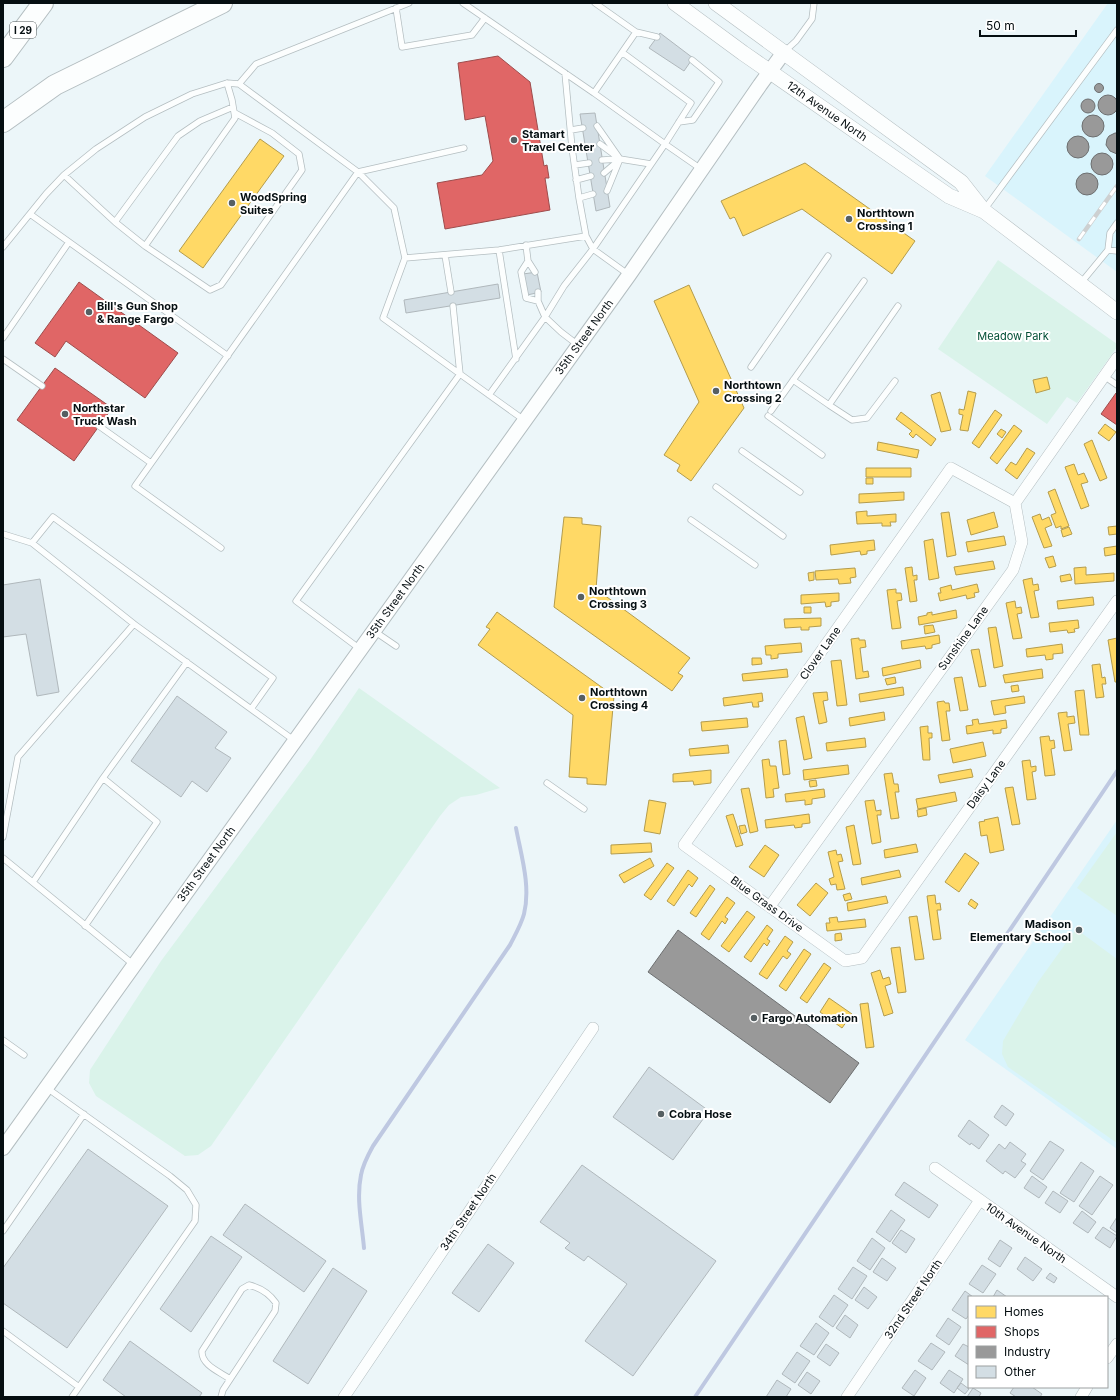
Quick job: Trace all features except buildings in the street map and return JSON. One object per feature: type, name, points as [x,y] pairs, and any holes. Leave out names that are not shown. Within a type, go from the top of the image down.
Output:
[{"type":"highway","name":"I 29","points":[[3,57],[43,3]]},
{"type":"highway","points":[[3,122],[55,85],[222,3]]},
{"type":"main road","name":"12th Avenue North","points":[[675,3],[949,196],[984,211],[1117,312]]},
{"type":"main road","name":"12th Avenue North","points":[[716,3],[961,182],[984,211]]},
{"type":"street","name":"35th Street North","points":[[3,1148],[629,275],[784,52]]},
{"type":"street","points":[[1015,502],[1116,360]]},
{"type":"street","name":"Clover Lane","points":[[684,845],[951,468],[1015,502]]},
{"type":"street","name":"Sunshine Lane","points":[[770,906],[1013,570],[1022,542],[1015,502]]},
{"type":"street","name":"Daisy Lane","points":[[850,960],[862,958],[1117,601]]},
{"type":"street","name":"Blue Grass Drive","points":[[684,845],[845,961],[850,960]]},
{"type":"street","name":"34th Street North","points":[[344,1397],[594,1028]]},
{"type":"street","name":"10th Avenue North","points":[[935,1168],[1117,1297]]},
{"type":"street","name":"32nd Street North","points":[[847,1397],[980,1200]]},
{"type":"street","points":[[1108,1357],[1117,1344]]},
{"type":"street","points":[[1081,1397],[1086,1388]]},
{"type":"lane","points":[[239,84],[256,64],[408,3]]},
{"type":"lane","points":[[463,3],[594,93],[702,170]]},
{"type":"lane","points":[[595,3],[636,32],[657,37]]},
{"type":"lane","points":[[784,52],[796,41],[812,19],[814,3]]},
{"type":"lane","points":[[396,8],[402,47],[472,35],[485,18]]},
{"type":"lane","points":[[984,211],[1117,30]]},
{"type":"lane","points":[[594,93],[623,53],[636,32]]},
{"type":"lane","points":[[490,395],[545,317],[564,286],[593,249],[665,144],[691,103],[623,53]]},
{"type":"lane","points":[[679,122],[693,120],[719,82],[692,60]]},
{"type":"lane","points":[[565,73],[576,180],[586,236],[593,249],[629,275]]},
{"type":"lane","points":[[146,246],[235,118],[234,107],[227,83]]},
{"type":"lane","points":[[3,247],[64,176],[96,149],[145,117],[192,94],[227,83],[239,84],[358,172],[394,208],[405,258],[383,318],[524,420]]},
{"type":"lane","points":[[115,222],[178,136],[200,121],[234,107]]},
{"type":"lane","points":[[64,176],[115,222],[146,246],[210,290],[221,285],[302,170],[299,154],[272,133],[235,113]]},
{"type":"lane","points":[[597,126],[620,159]]},
{"type":"lane","points":[[571,130],[583,128]]},
{"type":"lane","points":[[600,144],[620,159]]},
{"type":"lane","points":[[572,148],[586,147]]},
{"type":"lane","points":[[221,548],[135,486],[358,172],[464,148]]},
{"type":"lane","points":[[602,160],[620,159],[651,164]]},
{"type":"lane","points":[[604,173],[620,159]]},
{"type":"lane","points":[[607,191],[620,159]]},
{"type":"lane","points":[[575,165],[588,163]]},
{"type":"lane","points":[[576,180],[591,176]]},
{"type":"lane","points":[[579,198],[593,194]]},
{"type":"lane","points":[[30,214],[228,356]]},
{"type":"lane","points":[[1080,284],[1108,250],[1110,233],[1117,223]]},
{"type":"lane","points":[[405,258],[499,250],[586,236]]},
{"type":"lane","points":[[3,338],[69,242]]},
{"type":"lane","points":[[526,246],[528,261],[535,272]]},
{"type":"lane","points":[[499,250],[516,359]]},
{"type":"lane","points":[[1108,250],[1117,251]]},
{"type":"lane","points":[[445,255],[451,292]]},
{"type":"lane","points":[[750,367],[828,256]]},
{"type":"lane","points":[[528,261],[521,272],[526,298],[538,301]]},
{"type":"lane","points":[[822,455],[770,413],[864,281]]},
{"type":"lane","points":[[538,292],[538,301],[545,317],[561,332],[579,345]]},
{"type":"lane","points":[[361,649],[296,602],[460,374],[452,306]]},
{"type":"lane","points":[[829,405],[898,306]]},
{"type":"lane","points":[[3,359],[42,386]]},
{"type":"lane","points":[[1104,376],[1117,385]]},
{"type":"lane","points":[[793,380],[852,420],[867,418],[895,381]]},
{"type":"lane","points":[[99,426],[151,463]]},
{"type":"lane","points":[[742,451],[800,492]]},
{"type":"lane","points":[[716,487],[783,536]]},
{"type":"lane","points":[[32,543],[52,517],[273,678],[251,709]]},
{"type":"lane","points":[[691,520],[755,565]]},
{"type":"lane","points":[[3,534],[32,543],[134,624],[295,740]]},
{"type":"lane","points":[[3,838],[18,758],[134,624]]},
{"type":"lane","points":[[374,631],[396,646]]},
{"type":"lane","points":[[33,882],[103,778],[186,662]]},
{"type":"lane","points":[[85,926],[157,822],[103,778]]},
{"type":"lane","points":[[547,783],[584,809]]},
{"type":"lane","points":[[3,858],[134,965]]},
{"type":"lane","points":[[3,1040],[24,1055]]},
{"type":"lane","points":[[46,1087],[170,1176],[187,1190],[196,1205],[195,1221],[72,1397]]},
{"type":"lane","points":[[3,1231],[84,1114]]},
{"type":"lane","points":[[221,1397],[223,1390],[275,1311],[276,1303],[270,1295],[258,1287],[249,1285],[242,1289],[202,1351],[203,1360],[230,1379]]},
{"type":"lane","points":[[3,1331],[79,1387]]},
{"type":"shaded area","points":[[1108,3],[1117,3],[1117,272],[985,176]]},
{"type":"shaded area","name":"Madison Elementary School","points":[[1117,820],[1117,1149],[965,1040]]},
{"type":"green space","name":"Meadow Park","points":[[998,260],[1117,344],[1117,347],[1077,403],[1067,397],[1047,424],[938,349]]},
{"type":"green space","points":[[359,688],[500,788],[476,795],[461,797],[449,805],[211,1146],[198,1155],[185,1156],[96,1096],[89,1083],[90,1070],[161,961],[310,760]]},
{"type":"green space","points":[[1117,832],[1117,916],[1077,888]]},
{"type":"green space","name":"Madison Elementary School","points":[[1076,929],[1117,959],[1117,1143],[1008,1067],[1002,1054],[1003,1041],[1038,982]]},
{"type":"waterway","points":[[695,1397],[1117,771]]},
{"type":"waterway","points":[[364,1248],[359,1193],[364,1163],[373,1146],[510,945],[523,918],[526,903],[526,882],[516,828]]},
{"type":"railway","points":[[1079,239],[1117,186]]},
{"type":"place","name":"Stamart Travel Center","points":[[514,140]]},
{"type":"place","name":"WoodSpring Suites","points":[[232,203]]},
{"type":"place","name":"Northtown Crossing 1","points":[[849,219]]},
{"type":"place","name":"Bill's Gun Shop & Range Fargo","points":[[89,312]]},
{"type":"place","name":"Northtown Crossing 2","points":[[716,391]]},
{"type":"place","name":"Northstar Truck Wash","points":[[65,414]]},
{"type":"place","name":"Northtown Crossing 3","points":[[581,597]]},
{"type":"place","name":"Northtown Crossing 4","points":[[582,698]]},
{"type":"place","name":"Madison Elementary School","points":[[1079,930]]},
{"type":"place","name":"Fargo Automation","points":[[754,1018]]},
{"type":"place","name":"Cobra Hose","points":[[661,1114]]}]
